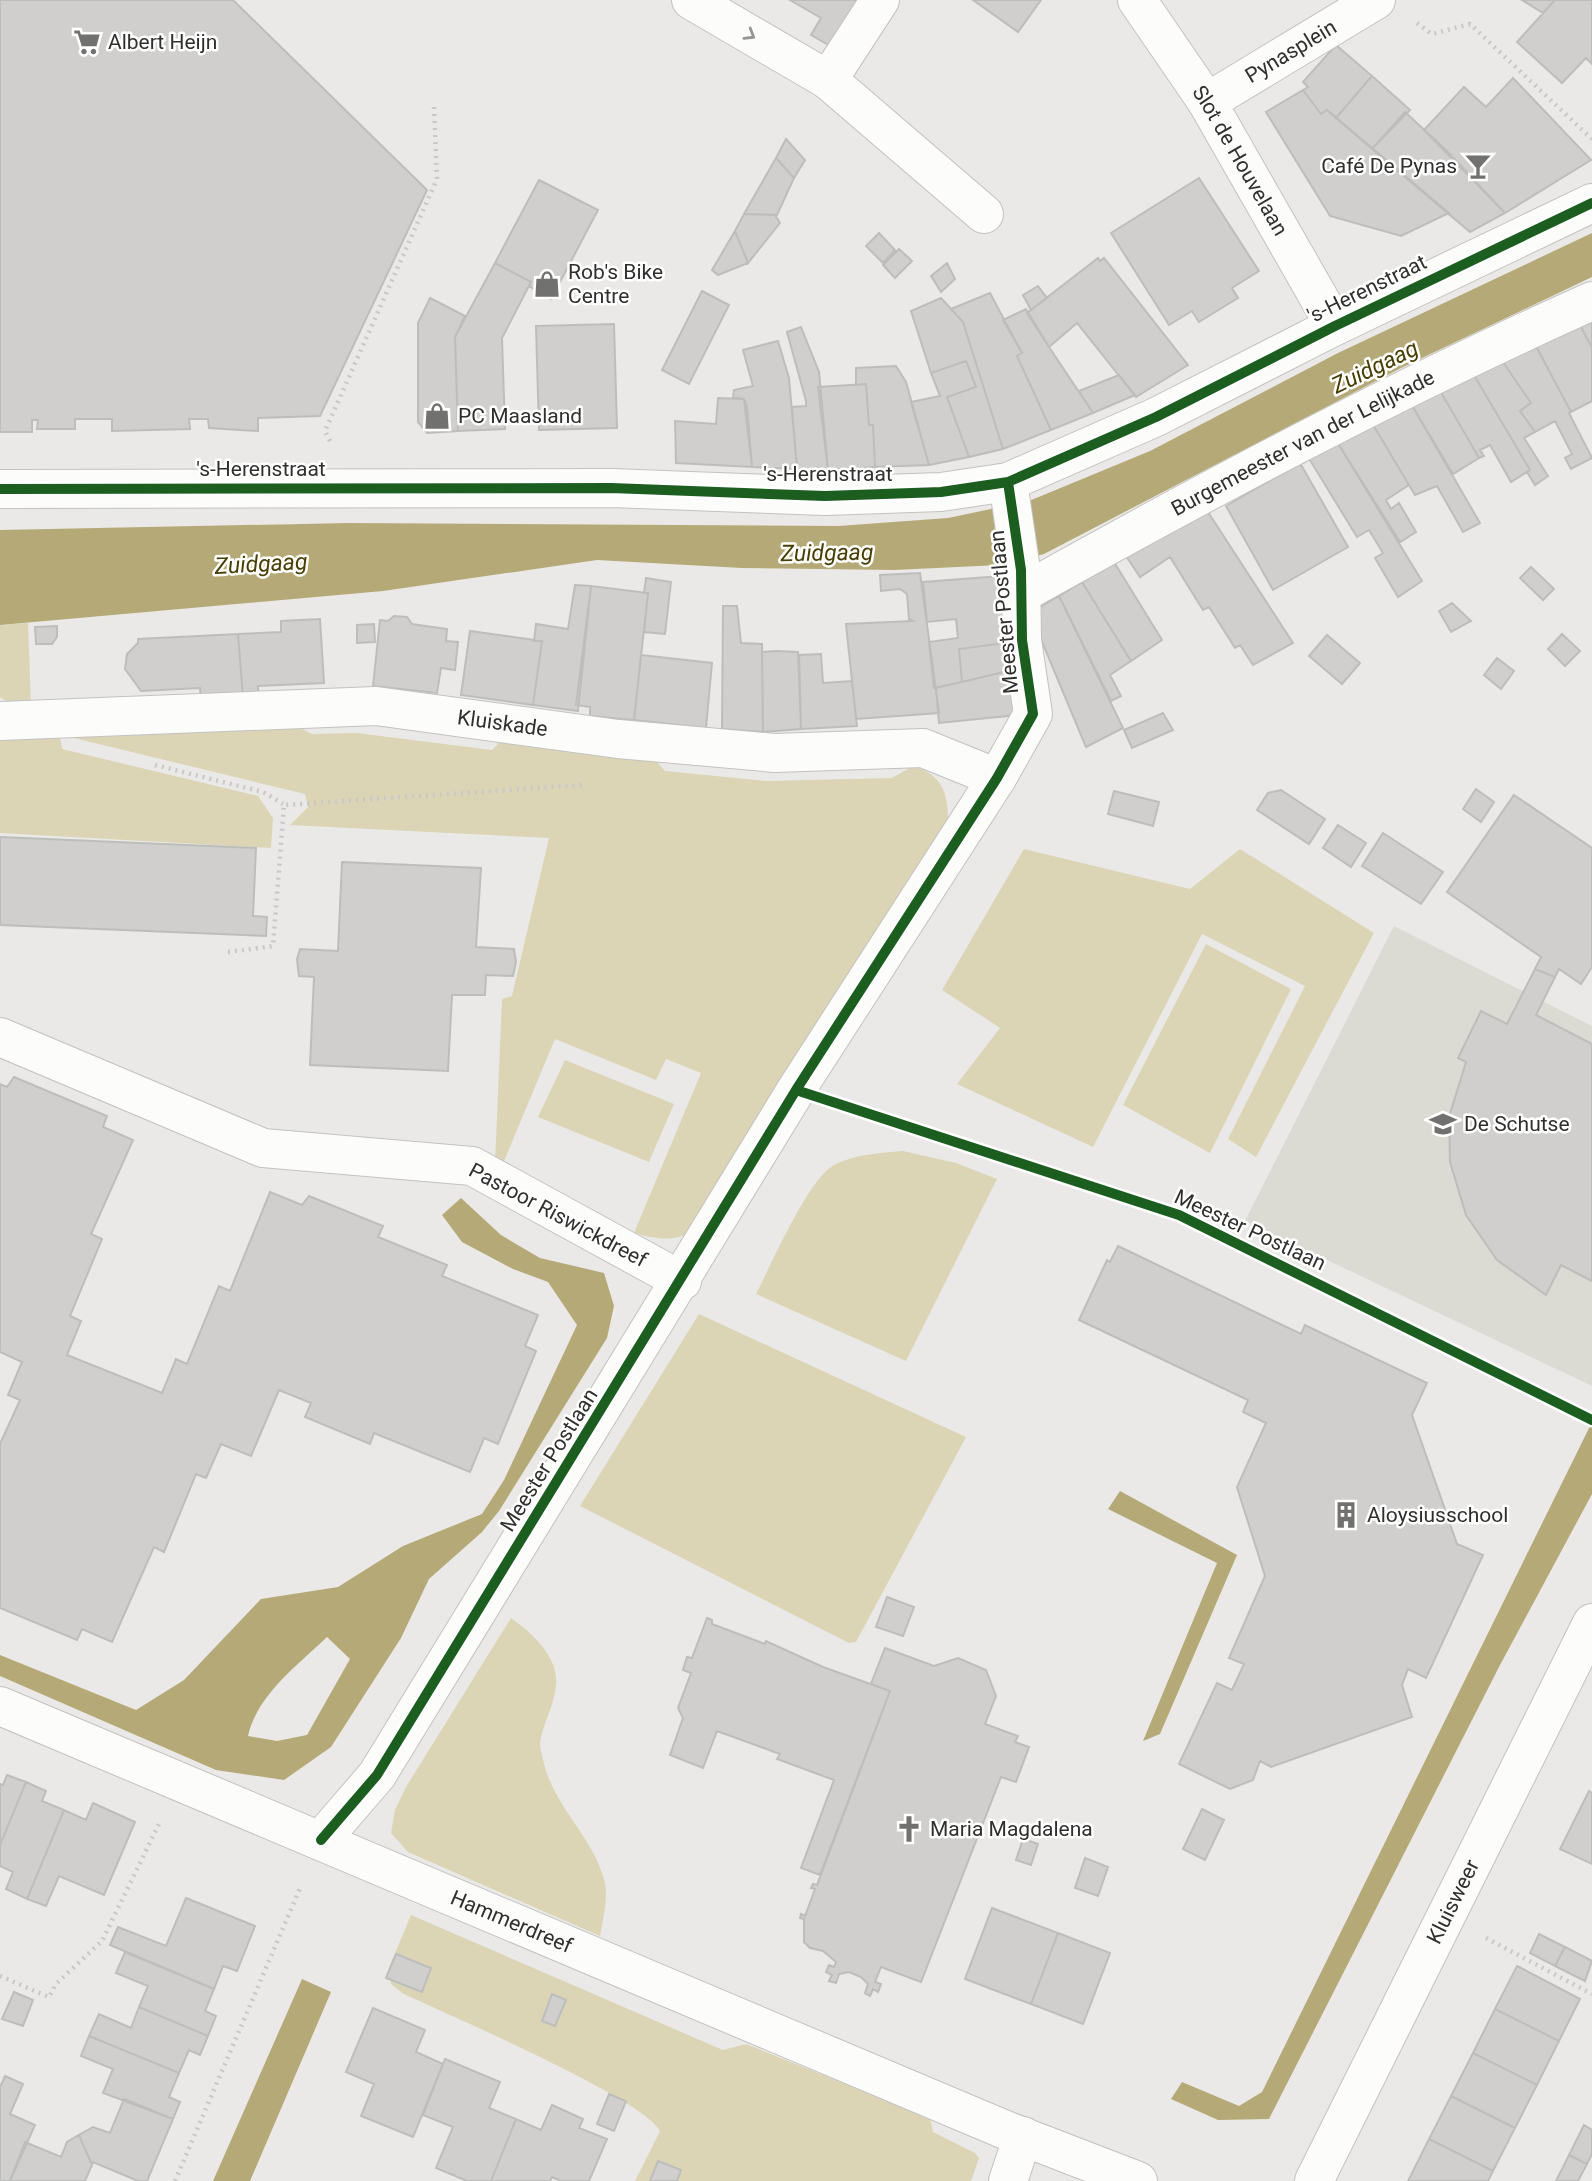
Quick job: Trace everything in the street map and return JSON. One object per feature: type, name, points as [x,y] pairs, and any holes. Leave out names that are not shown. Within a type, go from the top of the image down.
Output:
[{"type":"street","points":[[691,0],[828,80],[984,214]]},
{"type":"street","points":[[828,80],[880,0]]},
{"type":"street","name":"Slot de Houvelaan","points":[[1136,0],[1207,102],[1335,326]]},
{"type":"street","name":"Pynasplein","points":[[1207,102],[1376,0]]},
{"type":"street","name":"'s-Herenstraat","points":[[0,489],[611,488],[825,496],[1010,491],[1335,326],[1592,203]]},
{"type":"street","name":"Burgemeester van der Lelijkade","points":[[1020,582],[1199,495],[1464,359],[1592,301]]},
{"type":"street","name":"Meester Postlaan","points":[[320,1840],[377,1775],[682,1281],[796,1090],[997,778],[1033,714],[1010,491]]},
{"type":"street","name":"Kluiskade","points":[[0,721],[376,706],[618,739],[775,753],[923,748],[997,778]]},
{"type":"street","name":"Pastoor Riswickdreef","points":[[0,1037],[263,1148],[472,1166],[682,1281]]},
{"type":"street","name":"Kluisweer","points":[[1314,2181],[1445,1917],[1579,1684],[1592,1623]]},
{"type":"street","name":"Hammerdreef","points":[[0,1706],[1013,2133],[1138,2181]]},
{"type":"street","points":[[1008,2181],[1013,2133]]},
{"type":"path","points":[[1413,20],[1432,34],[1470,23],[1592,139]]},
{"type":"path","points":[[359,489],[325,431],[437,178],[434,107]]},
{"type":"path","points":[[147,763],[263,792],[284,805],[586,785]]},
{"type":"path","points":[[228,952],[273,946],[284,805]]},
{"type":"path","points":[[0,1976],[49,1997],[56,1984],[103,1941],[143,1862],[178,1780]]},
{"type":"path","points":[[175,2181],[320,1840]]},
{"type":"path","points":[[1445,1917],[1592,1994]]},
{"type":"shaded area","points":[[28,623],[31,707],[14,707],[0,697],[0,625]]},
{"type":"shaded area","points":[[297,726],[312,734],[357,733],[492,750],[504,738],[652,756],[665,771],[766,781],[892,778],[913,766],[923,769],[941,785],[948,819],[692,1232],[678,1237],[657,1238],[634,1233],[701,1073],[666,1059],[656,1080],[555,1039],[502,1166],[495,1163],[502,999],[512,996],[549,838],[290,825],[308,807],[305,794],[74,738],[72,730]]},
{"type":"shaded area","points":[[59,732],[62,749],[258,796],[273,818],[271,848],[0,833],[0,738]]},
{"type":"shaded area","points":[[1024,849],[1190,889],[1240,849],[1374,933],[1256,1157],[1228,1139],[1305,986],[1202,934],[1093,1147],[957,1084],[1000,1028],[942,990]]},
{"type":"shaded area","name":"De Schutse","points":[[1394,926],[1592,1026],[1592,1386],[1245,1221]]},
{"type":"shaded area","points":[[1206,944],[1291,989],[1210,1153],[1123,1105]]},
{"type":"shaded area","points":[[565,1060],[674,1104],[649,1162],[538,1117]]},
{"type":"shaded area","points":[[903,1151],[956,1163],[997,1179],[906,1361],[756,1294],[802,1204],[824,1173],[834,1165],[851,1158]]},
{"type":"shaded area","points":[[699,1314],[966,1437],[856,1642],[849,1643],[580,1506]]},
{"type":"shaded area","points":[[511,1618],[539,1642],[555,1671],[555,1692],[540,1748],[549,1780],[600,1867],[606,1896],[600,1936],[408,1852],[391,1833],[395,1810],[406,1787]]},
{"type":"shaded area","points":[[411,1915],[723,2050],[746,2044],[930,2118],[933,2132],[975,2153],[979,2158],[971,2181],[635,2181],[660,2131],[646,2117],[583,2079],[402,1993],[391,1984],[388,1970]]},
{"type":"water","name":"Zuidgaag","points":[[1592,233],[1592,277],[1401,368],[1044,554],[1000,565],[894,570],[742,568],[597,560],[383,591],[0,625],[0,530],[349,523],[838,526],[948,518],[1029,501],[1150,451],[1338,353]]},
{"type":"water","points":[[461,1198],[501,1235],[540,1258],[604,1273],[614,1306],[607,1338],[499,1511],[482,1532],[429,1579],[401,1638],[331,1747],[284,1780],[216,1770],[0,1676],[0,1655],[136,1710],[184,1680],[261,1599],[338,1587],[403,1546],[482,1514],[504,1480],[577,1325],[548,1282],[513,1269],[462,1242],[442,1215]],"holes":[[[327,1637],[350,1659],[307,1735],[277,1741],[248,1736],[253,1721],[269,1694]]]},
{"type":"water","points":[[1592,1422],[1592,1494],[1500,1665],[1269,2119],[1218,2120],[1171,2099],[1182,2082],[1239,2106],[1262,2092]]},
{"type":"water","points":[[1120,1491],[1237,1555],[1160,1734],[1143,1741],[1217,1563],[1108,1509]]},
{"type":"water","points":[[302,1979],[331,1992],[250,2181],[213,2181]]},
{"type":"building","points":[[0,0],[233,0],[427,190],[320,416],[258,418],[258,431],[209,428],[208,419],[189,419],[190,429],[112,431],[112,419],[75,419],[75,429],[37,429],[38,420],[32,420],[32,432],[0,432]]},
{"type":"building","points":[[790,0],[867,0],[837,50],[811,35],[821,18]]},
{"type":"building","points":[[973,0],[1041,0],[1018,32]]},
{"type":"building","points":[[1522,0],[1555,0],[1543,13]]},
{"type":"building","points":[[1555,0],[1592,0],[1592,64],[1586,58],[1562,83],[1517,42]]},
{"type":"building","points":[[1336,45],[1372,76],[1336,118],[1327,110],[1321,114],[1303,90],[1308,87],[1303,82]]},
{"type":"building","points":[[1372,76],[1410,110],[1372,149],[1336,118]]},
{"type":"building","points":[[1513,78],[1591,160],[1505,213],[1424,130],[1464,87],[1486,107]]},
{"type":"building","points":[[1303,90],[1321,114],[1327,110],[1449,213],[1401,236],[1330,216],[1266,112]]},
{"type":"building","points":[[1405,112],[1446,150],[1505,213],[1470,232],[1372,149]]},
{"type":"building","points":[[786,139],[805,160],[794,178],[776,158]]},
{"type":"building","points":[[776,158],[794,178],[777,215],[744,214]]},
{"type":"building","points":[[1199,178],[1259,271],[1232,288],[1238,298],[1199,322],[1192,311],[1169,325],[1111,233]]},
{"type":"building","points":[[539,180],[598,210],[551,299],[529,286],[531,282],[495,263]]},
{"type":"building","points":[[744,214],[775,215],[780,223],[748,263],[735,231]]},
{"type":"building","points":[[735,231],[748,263],[718,275],[712,270]]},
{"type":"building","points":[[879,233],[895,250],[883,263],[866,246]]},
{"type":"building","points":[[899,249],[912,261],[895,278],[883,265]]},
{"type":"building","points":[[1098,258],[1100,261],[1104,258],[1188,365],[1136,397],[1077,323],[1049,347],[1027,313]]},
{"type":"building","points":[[495,263],[531,282],[502,338],[505,429],[458,431],[455,337]]},
{"type":"building","points":[[947,263],[955,279],[941,292],[931,276]]},
{"type":"building","points":[[1038,286],[1047,298],[1031,310],[1023,295]]},
{"type":"building","points":[[702,291],[729,305],[689,384],[662,370]]},
{"type":"building","points":[[990,293],[1022,353],[1017,356],[1051,430],[1003,449],[963,322],[951,309]]},
{"type":"building","points":[[430,298],[465,316],[455,337],[458,431],[427,433],[418,422],[418,323]]},
{"type":"building","points":[[941,298],[963,322],[1003,449],[969,457],[947,397],[976,387],[966,361],[931,373],[911,311]]},
{"type":"building","points":[[1026,309],[1093,413],[1051,430],[1017,356],[1022,353],[1003,320]]},
{"type":"building","points":[[1592,311],[1592,348],[1579,323]]},
{"type":"building","points":[[1579,323],[1592,348],[1592,401],[1571,412],[1535,344]]},
{"type":"building","points":[[614,324],[617,428],[539,430],[536,326]]},
{"type":"building","points":[[801,327],[819,372],[828,470],[797,469],[792,407],[806,406],[806,401],[787,332]]},
{"type":"building","points":[[1531,337],[1592,458],[1571,469],[1565,458],[1572,454],[1555,421],[1535,432],[1520,411],[1531,403],[1496,352]]},
{"type":"building","points":[[778,341],[789,378],[797,469],[752,467],[747,407],[744,399],[733,398],[734,390],[753,386],[743,350]]},
{"type":"building","points":[[1496,352],[1531,403],[1520,411],[1535,432],[1524,438],[1548,476],[1535,485],[1527,472],[1530,470],[1468,365]]},
{"type":"building","points":[[966,361],[976,387],[947,397],[969,457],[929,465],[911,402],[940,396],[931,373]]},
{"type":"building","points":[[1468,365],[1530,470],[1511,482],[1490,445],[1480,450],[1484,456],[1479,458],[1435,382]]},
{"type":"building","points":[[896,366],[906,382],[929,465],[875,467],[873,425],[869,425],[866,384],[856,385],[856,368]]},
{"type":"building","points":[[1119,375],[1135,395],[1093,413],[1079,391]]},
{"type":"building","points":[[1435,382],[1479,458],[1453,474],[1407,397]]},
{"type":"building","points":[[866,384],[869,425],[873,425],[875,467],[828,470],[818,387]]},
{"type":"building","points":[[1407,397],[1480,523],[1463,532],[1437,486],[1415,495],[1369,418]]},
{"type":"building","points":[[718,398],[744,399],[752,467],[676,463],[675,421],[716,424]]},
{"type":"building","points":[[1369,418],[1409,485],[1386,500],[1391,509],[1399,503],[1416,532],[1400,542],[1334,437]]},
{"type":"building","points":[[1334,437],[1422,581],[1398,597],[1375,558],[1383,553],[1369,530],[1357,537],[1305,452]]},
{"type":"building","points":[[1300,463],[1348,547],[1273,590],[1226,506]]},
{"type":"building","points":[[1206,509],[1293,643],[1253,665],[1240,645],[1235,648],[1209,607],[1203,610],[1170,557],[1140,577],[1126,556]]},
{"type":"building","points":[[1114,562],[1162,640],[1131,661],[1082,582]]},
{"type":"building","points":[[1531,567],[1554,589],[1543,600],[1520,578]]},
{"type":"building","points":[[920,573],[939,713],[856,719],[846,624],[913,621],[909,619],[907,594],[900,589],[881,591],[880,575]]},
{"type":"building","points":[[1001,576],[1005,643],[959,649],[962,682],[934,688],[929,642],[958,638],[956,619],[927,622],[923,582]]},
{"type":"building","points":[[646,578],[671,582],[665,634],[644,632],[648,593],[644,593]]},
{"type":"building","points":[[1082,582],[1131,661],[1110,675],[1121,696],[1111,701],[1059,596]]},
{"type":"building","points":[[575,585],[591,586],[578,711],[533,705],[542,641],[534,641],[536,624],[568,629]]},
{"type":"building","points":[[591,586],[648,593],[634,720],[590,716],[590,707],[576,705]]},
{"type":"building","points":[[1059,596],[1123,728],[1086,747],[1030,613]]},
{"type":"building","points":[[1452,603],[1471,621],[1451,632],[1439,611]]},
{"type":"building","points":[[723,606],[737,606],[741,643],[762,644],[763,732],[722,729]]},
{"type":"building","points":[[394,616],[407,617],[412,624],[447,629],[446,641],[458,642],[455,670],[441,668],[437,693],[373,686],[380,620],[388,621]]},
{"type":"building","points":[[320,619],[324,683],[258,686],[258,696],[243,697],[238,634],[281,632],[281,621]]},
{"type":"building","points":[[374,624],[375,642],[357,643],[357,625]]},
{"type":"building","points":[[57,626],[57,637],[52,644],[36,644],[35,627]]},
{"type":"building","points":[[470,631],[542,641],[533,705],[461,695]]},
{"type":"building","points":[[238,634],[243,697],[201,699],[200,688],[141,691],[125,669],[127,654],[138,643],[138,639]]},
{"type":"building","points":[[1562,634],[1580,651],[1565,666],[1548,649]]},
{"type":"building","points":[[1327,635],[1360,663],[1342,684],[1309,656]]},
{"type":"building","points":[[1005,643],[1012,670],[962,682],[959,649]]},
{"type":"building","points":[[762,652],[798,652],[801,729],[763,732]]},
{"type":"building","points":[[821,654],[823,683],[852,681],[857,726],[801,729],[799,655]]},
{"type":"building","points":[[641,655],[712,663],[706,728],[634,720]]},
{"type":"building","points":[[1497,658],[1514,671],[1501,689],[1484,675]]},
{"type":"building","points":[[1012,670],[1018,715],[939,723],[936,688]]},
{"type":"building","points":[[1163,713],[1173,730],[1132,748],[1124,730]]},
{"type":"building","points":[[1476,789],[1494,802],[1481,822],[1463,809]]},
{"type":"building","points":[[1281,790],[1325,819],[1309,844],[1257,810],[1268,793]]},
{"type":"building","points":[[1114,791],[1159,802],[1153,826],[1108,814]]},
{"type":"building","points":[[1514,795],[1592,848],[1592,967],[1581,984],[1559,969],[1555,977],[1535,969],[1541,957],[1447,892]]},
{"type":"building","points":[[1338,825],[1366,843],[1351,867],[1323,848]]},
{"type":"building","points":[[1383,833],[1443,872],[1421,904],[1362,866]]},
{"type":"building","points":[[0,837],[256,848],[253,916],[267,917],[266,936],[0,925]]},
{"type":"building","points":[[342,862],[481,868],[476,947],[514,949],[516,962],[513,976],[486,975],[485,995],[452,995],[448,1071],[310,1065],[314,977],[299,976],[297,959],[300,949],[338,951]]},
{"type":"building","points":[[1535,969],[1555,977],[1536,1015],[1592,1044],[1592,1281],[1561,1265],[1546,1295],[1497,1260],[1466,1215],[1450,1162],[1449,1117],[1466,1062],[1458,1058],[1481,1011],[1507,1024]]},
{"type":"building","points":[[14,1077],[107,1116],[103,1127],[133,1140],[91,1234],[102,1239],[70,1316],[81,1321],[67,1355],[162,1393],[176,1359],[187,1364],[219,1286],[230,1291],[270,1192],[302,1205],[309,1196],[383,1226],[378,1237],[447,1265],[442,1276],[538,1315],[525,1346],[536,1351],[498,1444],[484,1438],[470,1472],[374,1433],[370,1444],[305,1417],[311,1403],[279,1390],[251,1456],[221,1444],[206,1478],[196,1474],[164,1552],[154,1547],[112,1642],[82,1629],[77,1640],[0,1608],[0,1444],[20,1400],[8,1395],[22,1362],[0,1352],[0,1084],[7,1087]]},
{"type":"building","name":"Aloysiusschool","points":[[1118,1246],[1301,1334],[1305,1325],[1427,1383],[1412,1415],[1457,1544],[1483,1555],[1426,1678],[1408,1669],[1402,1685],[1412,1717],[1271,1767],[1260,1761],[1253,1780],[1230,1789],[1179,1764],[1217,1683],[1232,1690],[1244,1664],[1229,1658],[1265,1576],[1237,1487],[1266,1423],[1243,1412],[1248,1400],[1079,1320],[1107,1260],[1110,1262]]},
{"type":"building","points":[[887,1597],[914,1607],[903,1636],[876,1627]]},
{"type":"building","points":[[707,1618],[712,1620],[712,1624],[765,1644],[766,1641],[823,1667],[890,1691],[820,1875],[801,1868],[834,1780],[777,1759],[780,1754],[717,1731],[703,1768],[670,1755],[683,1718],[678,1708],[691,1673],[683,1670],[687,1657],[692,1658]]},
{"type":"building","name":"Maria Magdalena","points":[[885,1648],[934,1666],[958,1658],[986,1670],[996,1696],[985,1724],[1018,1736],[1015,1742],[1029,1747],[1016,1782],[1001,1777],[921,1982],[881,1967],[875,1982],[881,1984],[878,1992],[873,1989],[870,1996],[865,1993],[868,1984],[861,1977],[849,1972],[839,1974],[836,1983],[829,1981],[832,1975],[826,1972],[829,1965],[834,1967],[836,1962],[823,1951],[810,1948],[804,1942],[804,1919],[800,1918],[801,1914],[805,1916],[815,1889],[811,1888],[813,1884],[817,1885],[890,1691],[871,1684]]},
{"type":"building","points":[[7,1775],[26,1782],[0,1845],[0,1784],[3,1785]]},
{"type":"building","points":[[26,1782],[46,1791],[42,1801],[64,1810],[27,1899],[6,1889],[13,1872],[0,1866],[0,1845]]},
{"type":"building","points":[[1589,1791],[1592,1793],[1592,1864],[1560,1849]]},
{"type":"building","points":[[93,1803],[135,1822],[104,1895],[59,1876],[46,1906],[27,1899],[64,1810],[86,1820]]},
{"type":"building","points":[[1202,1809],[1224,1820],[1205,1860],[1183,1849]]},
{"type":"building","points":[[1023,1839],[1038,1844],[1031,1865],[1016,1860]]},
{"type":"building","points":[[1085,1858],[1108,1867],[1098,1896],[1075,1888]]},
{"type":"building","points":[[186,1898],[255,1926],[237,1971],[223,1966],[214,1989],[110,1945],[118,1927],[166,1946]]},
{"type":"building","points":[[992,1908],[1058,1933],[1031,2004],[965,1979]]},
{"type":"building","points":[[1058,1933],[1110,1953],[1083,2024],[1031,2004]]},
{"type":"building","points":[[1539,1934],[1565,1947],[1555,1966],[1530,1953]]},
{"type":"building","points":[[1565,1947],[1592,1961],[1585,1981],[1555,1966]]},
{"type":"building","points":[[125,1952],[214,1989],[205,2011],[216,2016],[208,2036],[139,2007],[148,1986],[116,1973]]},
{"type":"building","points":[[396,1954],[431,1968],[422,1992],[386,1978]]},
{"type":"building","points":[[1517,1966],[1580,1999],[1559,2041],[1495,2009]]},
{"type":"building","points":[[14,1992],[33,2000],[23,2026],[2,2019]]},
{"type":"building","points":[[552,1994],[566,2000],[555,2026],[542,2021]]},
{"type":"building","points":[[139,2007],[208,2036],[200,2055],[189,2050],[179,2073],[89,2036],[99,2014],[131,2028]]},
{"type":"building","points":[[373,2008],[425,2030],[416,2052],[443,2064],[413,2137],[361,2116],[374,2084],[346,2072]]},
{"type":"building","points":[[1495,2009],[1559,2041],[1537,2085],[1473,2053]]},
{"type":"building","points":[[89,2036],[179,2073],[169,2097],[180,2102],[173,2119],[103,2093],[113,2069],[81,2056]]},
{"type":"building","points":[[1473,2053],[1537,2085],[1515,2128],[1451,2096]]},
{"type":"building","points":[[445,2059],[500,2082],[489,2108],[516,2119],[491,2181],[467,2181],[436,2168],[453,2127],[423,2115]]},
{"type":"building","points":[[5,2076],[23,2084],[10,2114],[35,2125],[10,2181],[0,2181],[0,2087]]},
{"type":"building","points":[[609,2094],[626,2101],[614,2131],[597,2124]]},
{"type":"building","points":[[1451,2096],[1515,2128],[1493,2171],[1429,2139]]},
{"type":"building","points":[[124,2099],[173,2119],[147,2181],[138,2181],[93,2162],[92,2165],[79,2135],[93,2127],[110,2133]]},
{"type":"building","points":[[552,2105],[583,2119],[579,2128],[607,2139],[589,2181],[561,2181],[552,2177],[550,2181],[491,2181],[516,2119],[541,2130]]},
{"type":"building","points":[[1584,2125],[1592,2130],[1592,2154],[1587,2164],[1569,2155]]},
{"type":"building","points":[[79,2135],[92,2165],[85,2181],[10,2181],[25,2142],[61,2157],[67,2142]]},
{"type":"building","points":[[1429,2139],[1493,2171],[1488,2181],[1408,2181]]},
{"type":"building","points":[[1569,2155],[1587,2164],[1578,2181],[1556,2181]]},
{"type":"building","points":[[658,2161],[681,2170],[677,2181],[650,2181]]},
{"type":"cycle path","points":[[0,489],[611,488],[825,496],[941,492],[1008,482],[1156,417],[1335,326],[1592,203]]},
{"type":"cycle path","points":[[321,1840],[377,1775],[796,1090],[997,778],[1033,714],[1022,640],[1021,570],[1008,482]]},
{"type":"cycle path","points":[[796,1090],[1179,1215],[1592,1420]]},
{"type":"place","name":"Albert Heijn","points":[[87,42]]},
{"type":"place","name":"Café De Pynas","points":[[1478,166]]},
{"type":"place","name":"Rob's Bike Centre","points":[[547,284]]},
{"type":"place","name":"PC Maasland","points":[[437,416]]},
{"type":"place","name":"De Schutse","points":[[1443,1124]]},
{"type":"place","name":"Aloysiusschool","points":[[1346,1515]]},
{"type":"place","name":"Maria Magdalena","points":[[909,1829]]}]
